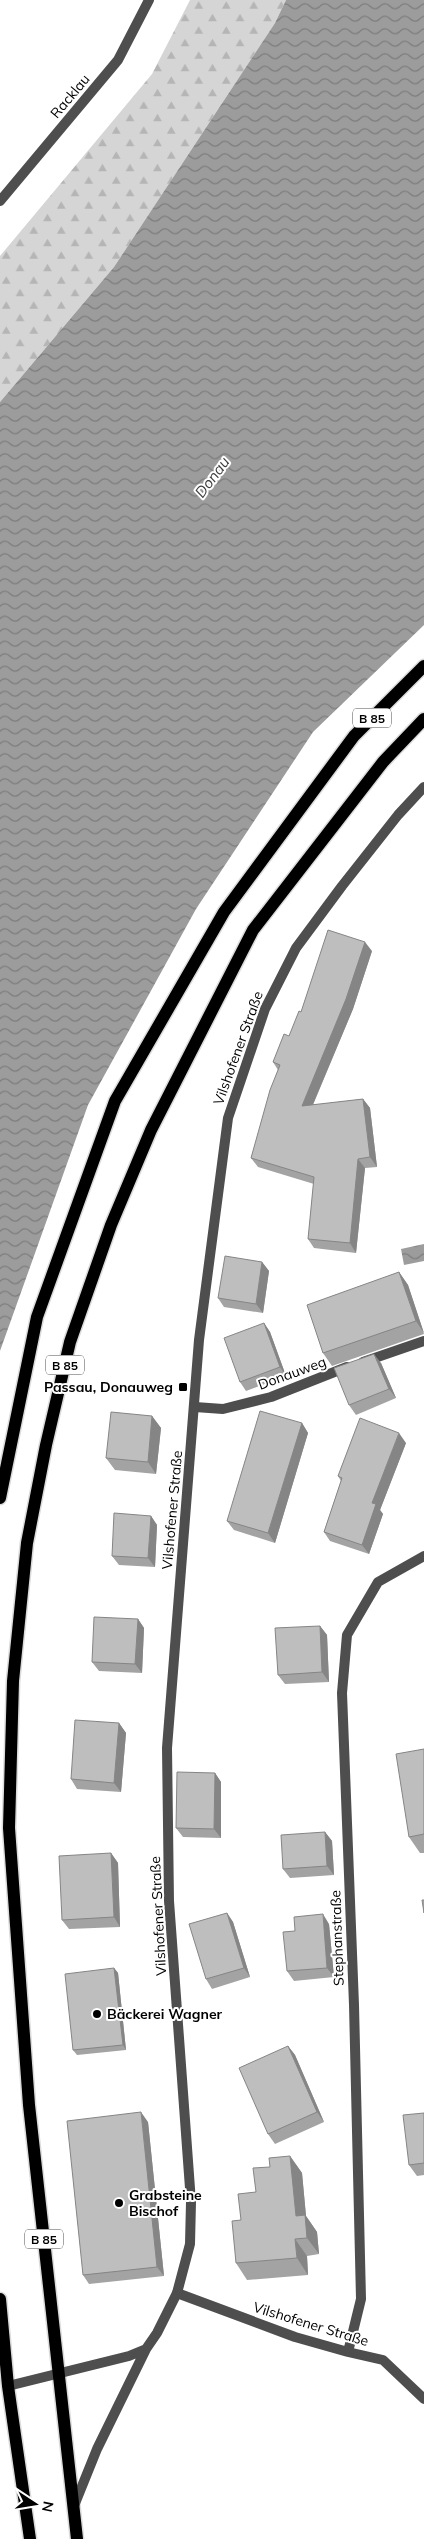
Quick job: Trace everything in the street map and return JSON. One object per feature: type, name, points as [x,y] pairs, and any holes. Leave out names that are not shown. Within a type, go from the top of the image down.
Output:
[{"type":"main road","name":"B 85","points":[[0,1498],[37,1317],[115,1101],[224,912],[354,736],[424,666]]},
{"type":"main road","name":"B 85","points":[[77,2539],[29,2105],[9,1828],[14,1671],[27,1543],[46,1445],[70,1342],[111,1225],[152,1130],[253,930],[383,762],[424,719]]},
{"type":"main road","points":[[0,2299],[8,2386],[30,2539]]},
{"type":"street","name":"Racklau","points":[[0,201],[118,60],[149,0]]},
{"type":"street","name":"Vilshofener Straße","points":[[73,2506],[97,2449],[146,2349],[157,2333],[177,2293],[190,2244],[191,2202],[169,1901],[167,1748],[199,1340],[215,1204],[228,1118],[245,1062],[265,1009],[296,948],[398,815],[424,788]]},
{"type":"street","name":"Donauweg","points":[[195,1407],[223,1408],[271,1397],[338,1370],[424,1341]]},
{"type":"street","name":"Stephanstraße","points":[[348,2352],[361,2299],[354,2005],[342,1693],[347,1635],[378,1582],[424,1556]]},
{"type":"street","name":"Vilshofener Straße","points":[[177,2293],[295,2336],[383,2360],[424,2399]]},
{"type":"street","points":[[8,2386],[129,2356],[146,2349]]},
{"type":"green space","points":[[190,0],[286,0],[275,23],[114,267],[0,402],[0,256],[152,74]]},
{"type":"water","name":"Donau","points":[[286,0],[424,0],[424,625],[313,732],[196,909],[88,1105],[0,1351],[0,402],[114,267],[275,23]]},
{"type":"water","points":[[424,1244],[424,1261],[404,1265],[401,1249]]},
{"type":"building","points":[[328,930],[365,942],[346,999],[302,1106],[363,1099],[370,1157],[358,1159],[350,1243],[308,1239],[314,1177],[251,1158],[270,1090],[280,1065],[273,1062],[284,1034],[289,1036],[299,1011],[301,1012]]},
{"type":"building","points":[[225,1256],[262,1262],[256,1304],[218,1298]]},
{"type":"building","points":[[399,1272],[416,1321],[323,1353],[307,1305]]},
{"type":"building","points":[[264,1323],[280,1367],[240,1382],[224,1338]]},
{"type":"building","points":[[374,1354],[389,1389],[349,1405],[334,1368]]},
{"type":"building","points":[[260,1411],[302,1423],[268,1533],[227,1521]]},
{"type":"building","points":[[111,1412],[152,1416],[148,1462],[106,1458]]},
{"type":"building","points":[[360,1418],[399,1433],[372,1503],[376,1504],[362,1545],[324,1532],[342,1478],[338,1476]]},
{"type":"building","points":[[114,1513],[151,1516],[148,1558],[112,1556]]},
{"type":"building","points":[[94,1617],[138,1619],[135,1664],[92,1662]]},
{"type":"building","points":[[320,1626],[322,1672],[278,1675],[275,1628]]},
{"type":"building","points":[[75,1720],[119,1723],[114,1783],[71,1779]]},
{"type":"building","points":[[424,1749],[424,1834],[409,1837],[396,1754]]},
{"type":"building","points":[[177,1772],[215,1773],[214,1829],[176,1828]]},
{"type":"building","points":[[325,1832],[327,1866],[283,1869],[281,1835]]},
{"type":"building","points":[[111,1853],[114,1917],[62,1920],[59,1856]]},
{"type":"building","points":[[227,1913],[244,1968],[206,1979],[189,1924]]},
{"type":"building","points":[[323,1914],[327,1968],[287,1971],[283,1932],[295,1931],[294,1917]]},
{"type":"building","name":"Bäckerei Wagner","points":[[114,1968],[123,2045],[73,2050],[65,1974]]},
{"type":"building","points":[[288,2046],[317,2112],[268,2134],[239,2068]]},
{"type":"building","name":"Grabsteine Bischof","points":[[141,2112],[157,2267],[83,2275],[67,2121]]},
{"type":"building","points":[[424,2113],[424,2163],[409,2165],[403,2115]]},
{"type":"building","points":[[290,2156],[296,2216],[305,2215],[307,2238],[295,2239],[297,2258],[236,2263],[232,2221],[241,2220],[238,2194],[256,2192],[253,2168],[270,2167],[269,2158]]},
{"type":"place","name":"Passau, Donauweg","points":[[183,1387]]},
{"type":"place","name":"Bäckerei Wagner","points":[[97,2014]]},
{"type":"place","name":"Grabsteine Bischof","points":[[119,2203]]}]
